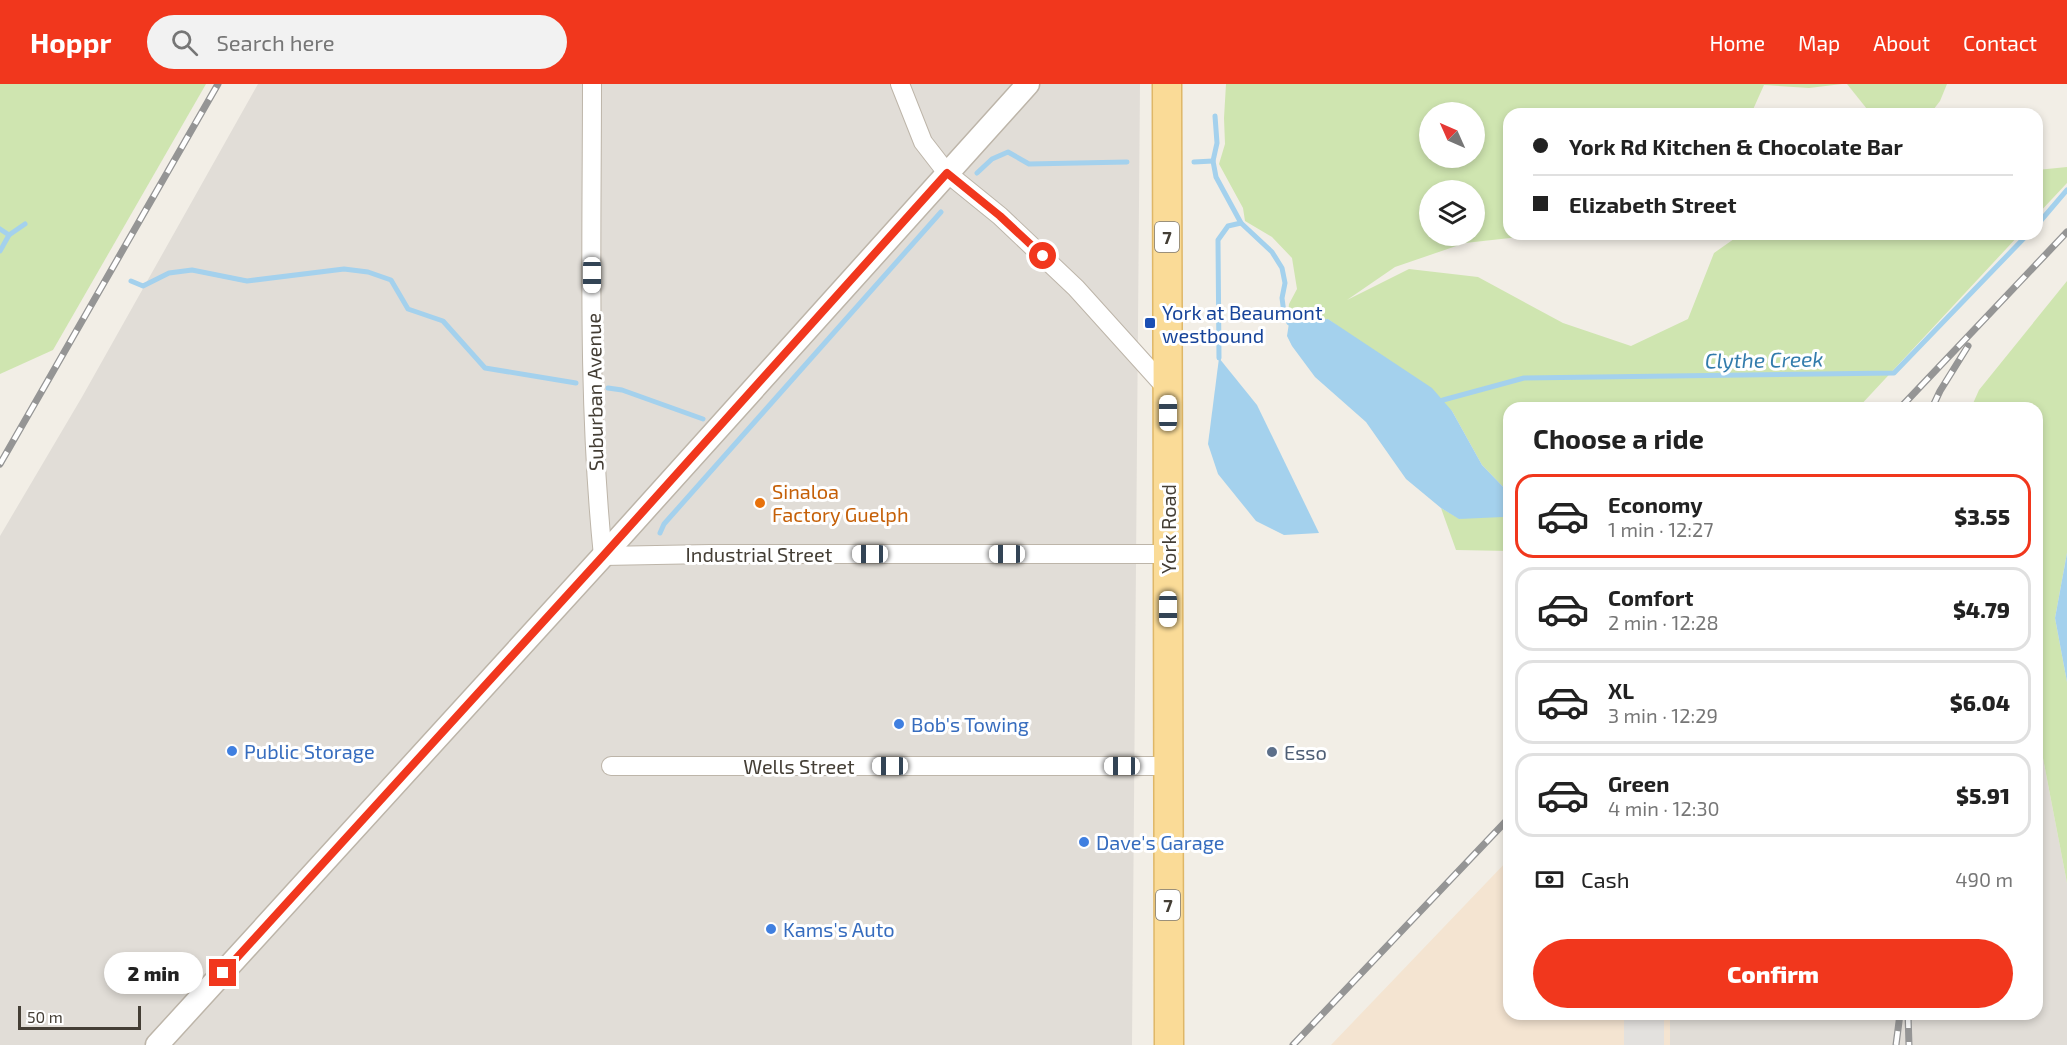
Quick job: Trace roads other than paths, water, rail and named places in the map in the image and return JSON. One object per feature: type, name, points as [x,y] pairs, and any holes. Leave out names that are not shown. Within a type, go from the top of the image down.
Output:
[{"type":"main road","name":"York Road","points":[[1167,84],[1169,1045]]},
{"type":"street","name":"Suburban Avenue","points":[[592,84],[593,369],[596,484],[603,556]]},
{"type":"street","points":[[900,84],[923,142],[947,173],[1000,216],[1076,288],[1168,390]]},
{"type":"street","points":[[157,1045],[603,556],[1028,84]]},
{"type":"street","name":"Industrial Street","points":[[603,556],[1168,554]]},
{"type":"street","name":"Wells Street","points":[[611,766],[1167,766]]},
{"type":"water","points":[[1328,319],[1432,388],[1452,411],[1482,465],[1503,487],[1503,517],[1459,519],[1441,508],[1406,479],[1366,422],[1315,377],[1287,336],[1289,323]]},
{"type":"water","points":[[1219,358],[1257,405],[1319,533],[1284,535],[1256,521],[1218,474],[1208,444]]},
{"type":"water","points":[[2067,553],[2067,682],[2055,618]]},
{"type":"waterway","name":"Clythe Creek","points":[[1215,116],[1217,143],[1213,161],[1216,177],[1241,223],[1272,252],[1282,268],[1285,283],[1282,298],[1284,313],[1289,323]]},
{"type":"waterway","points":[[977,173],[992,159],[1008,152],[1029,164],[1127,162]]},
{"type":"waterway","points":[[1194,162],[1213,161]]},
{"type":"waterway","name":"Clythe Creek","points":[[2043,218],[2067,190]]},
{"type":"waterway","points":[[660,533],[664,524],[941,212]]},
{"type":"waterway","points":[[1219,358],[1218,240],[1228,226],[1241,223]]},
{"type":"waterway","points":[[0,229],[9,235],[25,224]]},
{"type":"waterway","points":[[0,251],[9,235]]},
{"type":"waterway","name":"Clythe Creek","points":[[1443,400],[1524,378],[1894,373],[2022,240]]},
{"type":"waterway","points":[[131,281],[143,286],[169,273],[192,270],[247,281],[344,269],[368,272],[391,280],[408,309],[443,321],[485,368],[576,383]]},
{"type":"waterway","points":[[608,388],[622,390],[703,419]]},
{"type":"railway","points":[[0,464],[218,84]]},
{"type":"railway","points":[[1906,402],[2067,232]]},
{"type":"railway","points":[[1935,402],[1968,346]]},
{"type":"railway","points":[[1293,1045],[1503,824]]},
{"type":"railway","points":[[1896,1045],[1899,1020]]},
{"type":"railway","points":[[1908,1020],[1909,1045]]},
{"type":"place","name":"York at Beaumont westbound","points":[[1150,323]]},
{"type":"place","name":"Sinaloa Factory Guelph","points":[[760,503]]},
{"type":"place","name":"Bob's Towing","points":[[899,724]]},
{"type":"place","name":"Public Storage","points":[[232,751]]},
{"type":"place","name":"Esso","points":[[1272,752]]},
{"type":"place","name":"Dave's Garage","points":[[1084,842]]},
{"type":"place","name":"Kams's Auto","points":[[771,929]]}]
